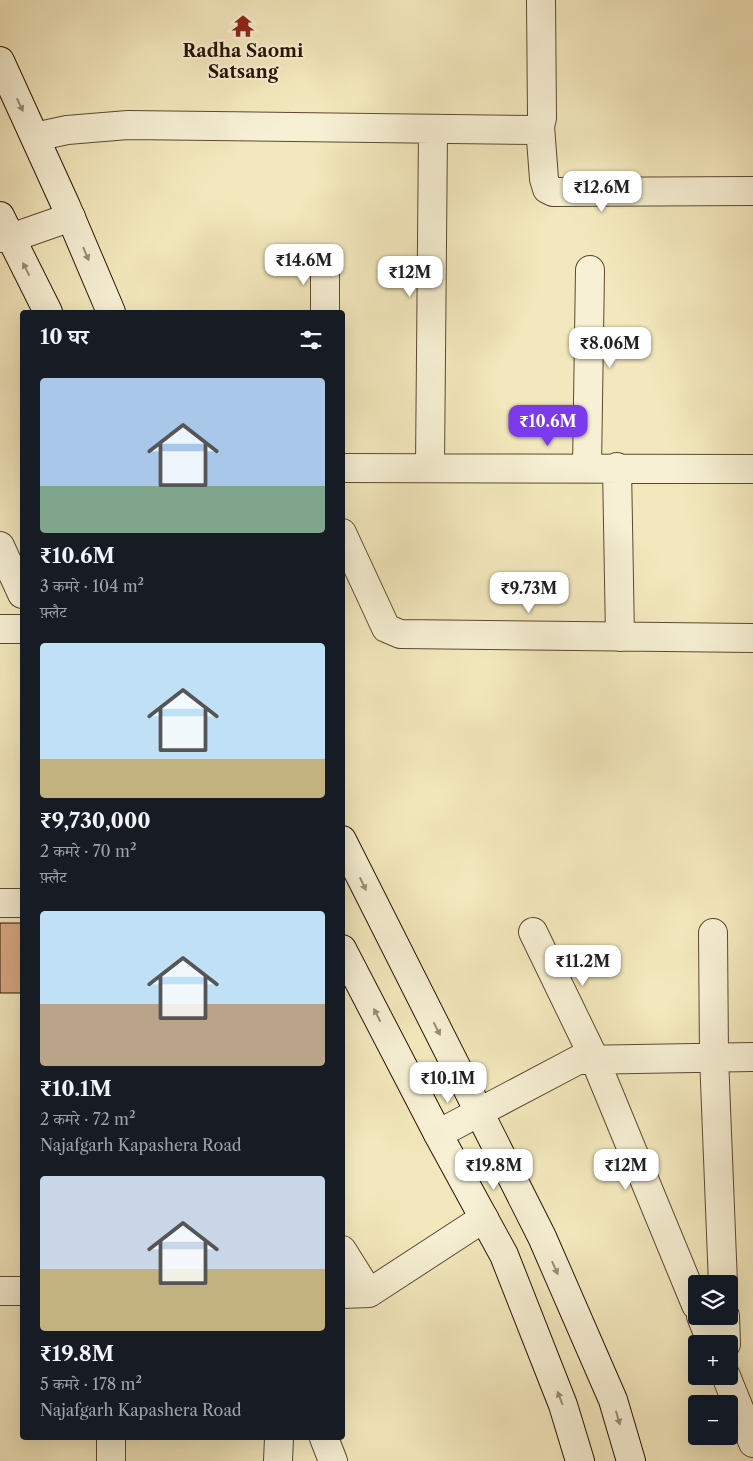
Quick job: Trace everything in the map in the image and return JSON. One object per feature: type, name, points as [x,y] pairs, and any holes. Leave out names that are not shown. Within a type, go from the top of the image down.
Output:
[{"type":"street","points":[[540,0],[542,118],[540,126],[544,179],[547,189],[553,192],[753,191]]},
{"type":"street","points":[[0,61],[71,217],[110,310]]},
{"type":"street","points":[[35,137],[67,130],[128,125],[393,127],[433,130],[529,131],[540,126]]},
{"type":"street","points":[[430,467],[433,130]]},
{"type":"street","points":[[47,310],[4,231],[71,217]]},
{"type":"street","points":[[325,259],[325,310]]},
{"type":"street","points":[[587,468],[590,270]]},
{"type":"street","points":[[345,468],[753,469]]},
{"type":"street","points":[[617,468],[620,637]]},
{"type":"street","points":[[345,539],[386,628],[400,634],[753,638]]},
{"type":"street","points":[[0,546],[20,590]]},
{"type":"street","points":[[0,629],[20,630]]},
{"type":"street","points":[[345,846],[542,1237],[613,1400],[631,1461]]},
{"type":"street","points":[[0,903],[20,903]]},
{"type":"street","points":[[533,932],[595,1060],[688,1286]]},
{"type":"street","points":[[713,933],[714,1057],[724,1275]]},
{"type":"street","points":[[345,955],[438,1134],[504,1255],[563,1405],[580,1461]]},
{"type":"street","points":[[438,1134],[578,1060],[753,1057]]},
{"type":"street","points":[[345,1259],[356,1293],[484,1218]]},
{"type":"street","points":[[504,1255],[542,1237]]},
{"type":"street","points":[[0,1290],[20,1291]]},
{"type":"street","points":[[730,1385],[753,1443]]},
{"type":"street","points":[[111,1440],[111,1461]]},
{"type":"street","points":[[278,1440],[278,1461]]},
{"type":"street","points":[[325,1440],[333,1461]]},
{"type":"building","points":[[0,923],[20,923],[20,993],[0,993]]},
{"type":"place","name":"Radha Saomi Satsang","points":[[243,26]]}]
